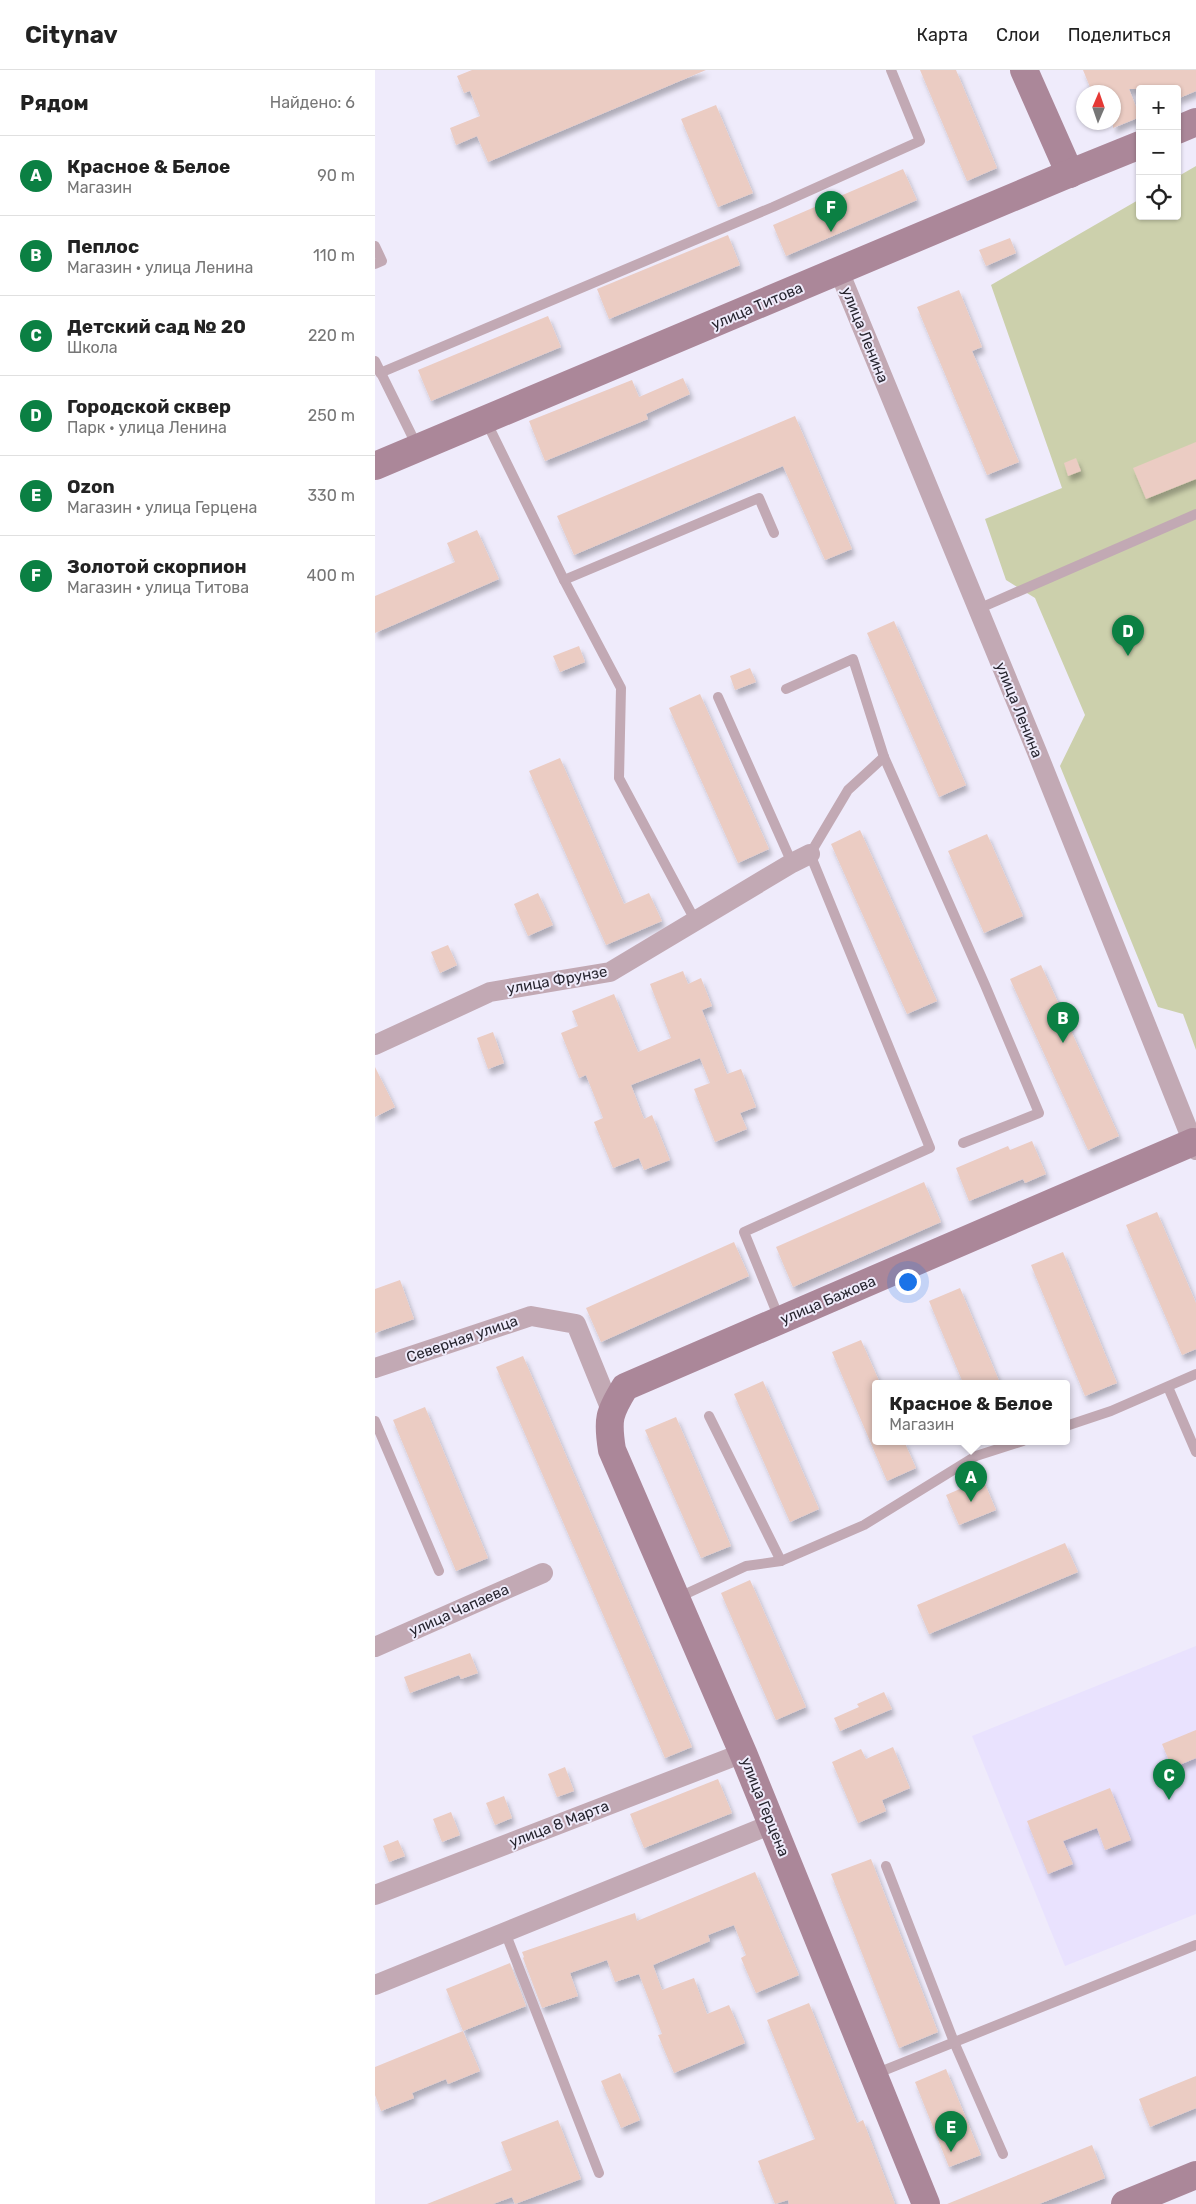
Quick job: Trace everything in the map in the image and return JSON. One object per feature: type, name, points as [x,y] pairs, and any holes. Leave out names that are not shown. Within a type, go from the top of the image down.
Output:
[{"type":"street","points":[[1024,70],[1065,175]]},
{"type":"street","points":[[1181,128],[1196,122]]},
{"type":"street","name":"улица Титова","points":[[375,466],[1136,147]]},
{"type":"street","name":"улица Ленина","points":[[839,271],[978,609],[1194,1146]]},
{"type":"street","name":"улица Фрунзе","points":[[375,1045],[490,992],[610,972],[810,854]]},
{"type":"street","name":"улица Бажова","points":[[611,1410],[625,1387],[1194,1146]]},
{"type":"street","name":"Северная улица","points":[[375,1368],[531,1316],[558,1320],[576,1324],[611,1410]]},
{"type":"street","name":"улица Герцена","points":[[611,1410],[609,1428],[612,1450],[743,1753],[926,2204]]},
{"type":"street","name":"улица Чапаева","points":[[375,1647],[543,1574]]},
{"type":"street","name":"улица 8 Марта","points":[[375,1895],[743,1753]]},
{"type":"street","points":[[375,1985],[772,1824]]},
{"type":"street","points":[[1125,2204],[1196,2175]]},
{"type":"lane","points":[[380,373],[773,208],[920,141],[891,70]]},
{"type":"lane","points":[[375,246],[382,260],[375,264]]},
{"type":"lane","points":[[375,361],[418,449]]},
{"type":"lane","points":[[486,421],[564,580],[621,688],[619,778],[696,922]]},
{"type":"lane","points":[[564,580],[759,498],[775,533]]},
{"type":"lane","points":[[978,609],[1196,514]]},
{"type":"lane","points":[[786,689],[853,659],[884,757],[981,976],[1039,1113],[963,1143]]},
{"type":"lane","points":[[718,697],[792,863]]},
{"type":"lane","points":[[780,1320],[744,1232],[930,1148],[810,854],[848,790],[884,757]]},
{"type":"lane","points":[[1070,1425],[1111,1411],[1196,1374]]},
{"type":"lane","points":[[1168,1387],[1196,1452]]},
{"type":"lane","points":[[709,1416],[781,1561]]},
{"type":"lane","points":[[375,1421],[439,1571]]},
{"type":"lane","points":[[676,1598],[746,1566],[781,1561],[864,1525],[976,1456],[1010,1445]]},
{"type":"lane","points":[[885,1866],[954,2042],[1003,2154]]},
{"type":"lane","points":[[505,1932],[599,2173]]},
{"type":"lane","points":[[874,2074],[1196,1945]]},
{"type":"shaded area","points":[[1196,1646],[1196,1914],[1065,1966],[972,1736]]},
{"type":"green space","points":[[1196,166],[1196,1050],[1183,1014],[1158,1007],[1060,766],[1085,715],[1035,598],[1006,580],[985,519],[1062,488],[991,285],[1136,201],[1136,220],[1181,220],[1181,175]]},
{"type":"building","points":[[472,70],[706,70],[488,162],[477,136],[456,145],[450,128],[480,116],[470,91],[464,93],[457,76]]},
{"type":"building","points":[[920,70],[956,70],[997,168],[967,181]]},
{"type":"building","points":[[1083,70],[1196,70],[1196,91],[1181,97],[1181,85],[1136,85],[1136,89],[1129,89],[1136,107],[1136,119],[1121,125],[1121,85],[1089,85]]},
{"type":"building","points":[[716,105],[753,193],[718,207],[681,119]]},
{"type":"building","points":[[903,169],[917,200],[786,256],[773,225]]},
{"type":"building","points":[[728,235],[740,265],[609,319],[597,289]]},
{"type":"building","points":[[1010,238],[1016,253],[986,266],[979,250]]},
{"type":"building","points":[[959,290],[982,347],[972,351],[1019,462],[987,475],[917,307]]},
{"type":"building","points":[[548,316],[561,347],[431,401],[418,370]]},
{"type":"building","points":[[683,378],[690,394],[646,414],[648,419],[545,461],[529,421],[632,380],[639,397]]},
{"type":"building","points":[[795,416],[852,549],[825,560],[783,466],[574,555],[557,516]]},
{"type":"building","points":[[1196,442],[1196,479],[1146,499],[1133,468]]},
{"type":"building","points":[[1076,458],[1081,471],[1068,476],[1064,463]]},
{"type":"building","points":[[477,530],[499,579],[375,633],[375,596],[455,562],[447,543]]},
{"type":"building","points":[[894,621],[966,785],[939,797],[867,633]]},
{"type":"building","points":[[579,646],[585,662],[560,672],[553,656]]},
{"type":"building","points":[[750,668],[756,682],[735,690],[730,676]]},
{"type":"building","points":[[700,694],[769,849],[738,863],[669,708]]},
{"type":"building","points":[[560,758],[624,904],[649,893],[662,921],[606,945],[529,771]]},
{"type":"building","points":[[860,830],[937,1001],[907,1014],[831,844]]},
{"type":"building","points":[[987,834],[1023,916],[984,933],[948,851]]},
{"type":"building","points":[[538,893],[553,925],[528,936],[514,904]]},
{"type":"building","points":[[448,945],[457,965],[440,973],[431,952]]},
{"type":"building","points":[[1041,965],[1119,1136],[1088,1150],[1010,979]]},
{"type":"building","points":[[683,971],[688,984],[701,978],[712,1006],[702,1010],[727,1074],[741,1069],[756,1107],[740,1113],[747,1129],[715,1142],[694,1089],[710,1083],[700,1058],[631,1085],[644,1119],[652,1115],[670,1160],[644,1170],[639,1158],[613,1168],[594,1122],[603,1118],[586,1075],[579,1078],[561,1033],[578,1026],[572,1011],[614,994],[638,1052],[671,1038],[650,984]]},
{"type":"building","points":[[493,1032],[504,1063],[488,1069],[477,1038]]},
{"type":"building","points":[[375,1067],[395,1107],[375,1117]]},
{"type":"building","points":[[1032,1141],[1046,1174],[1025,1183],[1023,1179],[969,1201],[956,1168],[1008,1146],[1010,1150]]},
{"type":"building","points":[[924,1182],[941,1222],[793,1287],[776,1247]]},
{"type":"building","points":[[1157,1212],[1196,1303],[1196,1349],[1182,1355],[1126,1225]]},
{"type":"building","points":[[734,1242],[749,1276],[601,1342],[586,1308]]},
{"type":"building","points":[[1063,1252],[1117,1383],[1085,1396],[1031,1265]]},
{"type":"building","points":[[400,1280],[414,1319],[375,1333],[375,1289]]},
{"type":"building","points":[[960,1288],[999,1380],[962,1380],[929,1301]]},
{"type":"building","points":[[861,1340],[879,1380],[872,1380],[872,1445],[906,1445],[916,1468],[887,1481],[832,1352]]},
{"type":"building","points":[[523,1356],[692,1747],[665,1758],[496,1367]]},
{"type":"building","points":[[763,1381],[819,1509],[790,1522],[734,1394]]},
{"type":"building","points":[[425,1407],[488,1558],[456,1571],[393,1420]]},
{"type":"building","points":[[676,1417],[731,1546],[701,1558],[645,1430]]},
{"type":"building","points":[[983,1479],[996,1510],[959,1525],[946,1495]]},
{"type":"building","points":[[1065,1543],[1078,1572],[929,1634],[917,1605]]},
{"type":"building","points":[[750,1580],[806,1707],[776,1720],[721,1593]]},
{"type":"building","points":[[470,1653],[478,1673],[461,1679],[459,1675],[410,1693],[404,1677]]},
{"type":"building","points":[[884,1692],[892,1709],[840,1731],[834,1718],[859,1707],[857,1704]]},
{"type":"building","points":[[1196,1730],[1196,1758],[1172,1768],[1162,1744]]},
{"type":"building","points":[[893,1747],[910,1788],[882,1800],[886,1811],[858,1823],[832,1762],[861,1749],[866,1759]]},
{"type":"building","points":[[565,1767],[574,1791],[557,1797],[548,1774]]},
{"type":"building","points":[[718,1779],[732,1813],[644,1848],[630,1814]]},
{"type":"building","points":[[1110,1788],[1131,1840],[1105,1850],[1097,1828],[1063,1841],[1073,1864],[1048,1874],[1027,1821]]},
{"type":"building","points":[[504,1796],[512,1818],[495,1825],[486,1803]]},
{"type":"building","points":[[451,1812],[460,1835],[442,1842],[433,1819]]},
{"type":"building","points":[[398,1840],[405,1856],[389,1862],[383,1846]]},
{"type":"building","points":[[871,1859],[938,2032],[899,2048],[831,1874]]},
{"type":"building","points":[[755,1872],[799,1975],[756,1993],[741,1958],[746,1955],[734,1925],[708,1935],[710,1941],[653,1965],[662,1990],[694,1978],[707,2014],[729,2005],[745,2043],[674,2073],[658,2035],[662,2034],[639,1974],[615,1982],[607,1960],[570,1973],[578,1996],[542,2008],[522,1952],[635,1913],[637,1921]]},
{"type":"building","points":[[510,1963],[526,2006],[463,2031],[446,1989]]},
{"type":"building","points":[[809,2003],[857,2123],[863,2120],[895,2204],[789,2204],[788,2200],[775,2204],[758,2161],[815,2139],[767,2020]]},
{"type":"building","points":[[463,2031],[480,2071],[448,2084],[446,2079],[412,2093],[414,2098],[381,2111],[375,2095],[375,2067]]},
{"type":"building","points":[[946,2069],[981,2155],[949,2167],[915,2082]]},
{"type":"building","points":[[620,2073],[640,2120],[621,2128],[601,2081]]},
{"type":"building","points":[[1196,2076],[1196,2108],[1150,2127],[1139,2099]]},
{"type":"building","points":[[558,2120],[581,2179],[515,2204],[512,2197],[493,2204],[427,2204],[512,2170],[501,2142]]},
{"type":"building","points":[[1092,2145],[1105,2178],[1039,2204],[947,2204]]},
{"type":"place","name":"Золотой скорпион","points":[[831,232]]},
{"type":"place","name":"Городской сквер","points":[[1128,656]]},
{"type":"place","name":"Пеплос","points":[[1063,1043]]},
{"type":"place","name":"Красное & Белое","points":[[971,1502]]},
{"type":"place","name":"Детский сад № 20","points":[[1169,1800]]},
{"type":"place","name":"Ozon","points":[[951,2152]]}]
